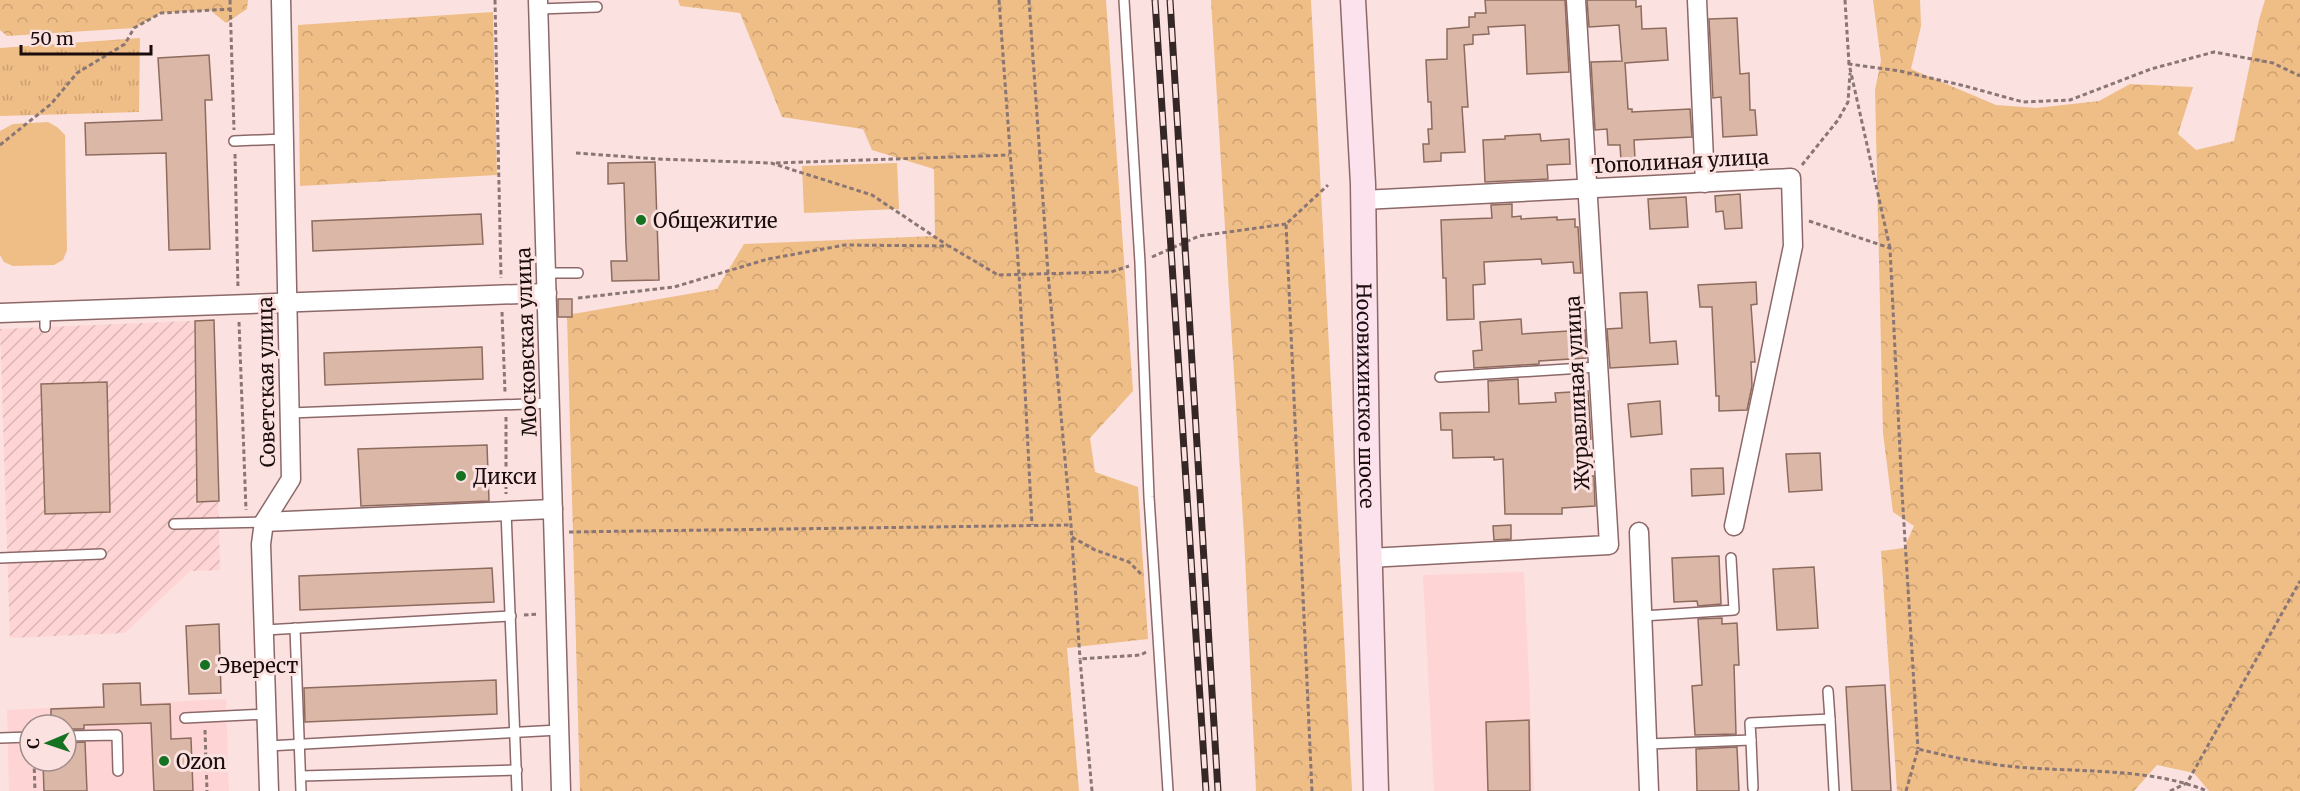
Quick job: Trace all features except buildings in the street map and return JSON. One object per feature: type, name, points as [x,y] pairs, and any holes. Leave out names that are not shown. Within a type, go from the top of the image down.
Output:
[{"type":"main road","name":"Носовихинское шоссе","points":[[1353,0],[1363,200],[1369,558],[1376,791]]},
{"type":"street","name":"Советская улица","points":[[269,791],[261,544],[255,522],[291,479],[281,0]]},
{"type":"street","name":"Журавлиная улица","points":[[1369,558],[1609,545],[1576,0]]},
{"type":"street","points":[[1697,0],[1705,183]]},
{"type":"street","name":"Московская улица","points":[[538,4],[561,791]]},
{"type":"street","name":"Тополиная улица","points":[[1363,200],[1791,178],[1794,246],[1734,526]]},
{"type":"street","points":[[0,313],[45,319],[238,305],[547,293]]},
{"type":"street","points":[[255,522],[553,509]]},
{"type":"street","points":[[1639,532],[1649,791]]},
{"type":"lane","points":[[1124,0],[1140,263],[1149,497],[1168,791]]},
{"type":"lane","points":[[538,4],[597,7]]},
{"type":"lane","points":[[234,141],[284,139]]},
{"type":"lane","points":[[547,273],[578,273]]},
{"type":"lane","points":[[1440,377],[1598,367]]},
{"type":"lane","points":[[290,413],[551,403]]},
{"type":"lane","points":[[506,511],[517,791]]},
{"type":"lane","points":[[174,524],[255,522]]},
{"type":"lane","points":[[0,558],[100,554]]},
{"type":"lane","points":[[1643,616],[1734,610],[1731,558]]},
{"type":"lane","points":[[265,630],[511,616]]},
{"type":"lane","points":[[295,628],[301,791]]},
{"type":"lane","points":[[1828,691],[1834,791]]},
{"type":"lane","points":[[185,718],[267,714]]},
{"type":"lane","points":[[1753,788],[1750,723],[1830,719]]},
{"type":"lane","points":[[268,746],[559,730]]},
{"type":"lane","points":[[78,736],[117,735],[118,771]]},
{"type":"lane","points":[[0,738],[18,737]]},
{"type":"lane","points":[[1648,744],[1751,740]]},
{"type":"lane","points":[[301,776],[516,770]]},
{"type":"path","points":[[230,0],[238,305],[255,522]]},
{"type":"path","points":[[495,0],[502,296]]},
{"type":"path","points":[[999,0],[1019,274],[1032,525]]},
{"type":"path","points":[[1029,0],[1048,273],[1092,791]]},
{"type":"path","points":[[1791,178],[1838,120],[1848,102],[1849,64],[1845,0]]},
{"type":"path","points":[[0,145],[51,104],[77,73],[125,44],[134,28],[161,13],[231,9]]},
{"type":"path","points":[[1849,64],[1900,71],[2023,102],[2070,100],[2151,69],[2214,52],[2272,63],[2300,76]]},
{"type":"path","points":[[1849,64],[1890,248],[1918,749],[1906,791]]},
{"type":"path","points":[[576,153],[771,163],[1010,155]]},
{"type":"path","points":[[771,163],[872,195],[998,275],[1111,272],[1140,263],[1199,236],[1286,224],[1328,185]]},
{"type":"path","points":[[1792,216],[1890,248]]},
{"type":"path","points":[[1286,224],[1312,791]]},
{"type":"path","points":[[579,298],[674,287],[768,259],[845,245],[949,246]]},
{"type":"path","points":[[554,532],[1071,525]]},
{"type":"path","points":[[1072,537],[1095,550],[1129,562],[1155,588]]},
{"type":"path","points":[[2170,791],[2187,783],[2300,581]]},
{"type":"path","points":[[511,616],[556,613]]},
{"type":"path","points":[[1080,659],[1141,655],[1159,644]]},
{"type":"path","points":[[204,717],[207,791]]},
{"type":"path","points":[[1918,749],[1968,760],[2028,768],[2108,772],[2187,783],[2207,791]]},
{"type":"path","points":[[34,773],[35,791]]},
{"type":"shaded area","points":[[214,320],[220,570],[190,571],[125,633],[10,638],[0,329]]},
{"type":"shaded area","points":[[1524,572],[1534,791],[1434,791],[1423,575]]},
{"type":"shaded area","points":[[226,699],[229,791],[9,791],[7,710]]},
{"type":"green space","points":[[0,0],[248,0],[247,9],[226,23],[210,10],[161,13],[134,28],[7,36],[0,30]]},
{"type":"green space","points":[[678,0],[1106,0],[1133,391],[1090,438],[1095,472],[1138,487],[1148,639],[1067,648],[1079,791],[580,791],[567,315],[717,289],[744,244],[935,236],[934,169],[872,150],[863,129],[782,117],[740,13],[680,6]]},
{"type":"green space","points":[[1211,0],[1311,0],[1352,791],[1256,791],[1244,536]]},
{"type":"green space","points":[[1873,0],[1920,0],[1921,26],[1911,69],[1996,105],[2036,108],[2099,101],[2130,84],[2193,87],[2178,134],[2196,150],[2234,141],[2265,0],[2300,0],[2300,791],[2209,791],[2194,773],[2157,765],[2134,791],[1897,791],[1881,551],[1904,548],[1914,526],[1893,512],[1883,433],[1875,90],[1881,61]]},
{"type":"green space","points":[[493,12],[497,175],[300,186],[298,25]]},
{"type":"green space","points":[[140,38],[139,112],[0,116],[0,48]]},
{"type":"green space","points":[[48,122],[65,135],[67,250],[63,260],[54,265],[13,266],[4,262],[0,255],[0,131],[13,124]]},
{"type":"green space","points":[[897,163],[899,209],[804,213],[802,166]]},
{"type":"railway","points":[[1155,0],[1206,791]]},
{"type":"railway","points":[[1170,0],[1218,791]]},
{"type":"place","name":"Общежитие","points":[[641,220]]},
{"type":"place","name":"Дикси","points":[[461,476]]},
{"type":"place","name":"Эверест","points":[[205,665]]},
{"type":"place","name":"Ozon","points":[[164,761]]}]
